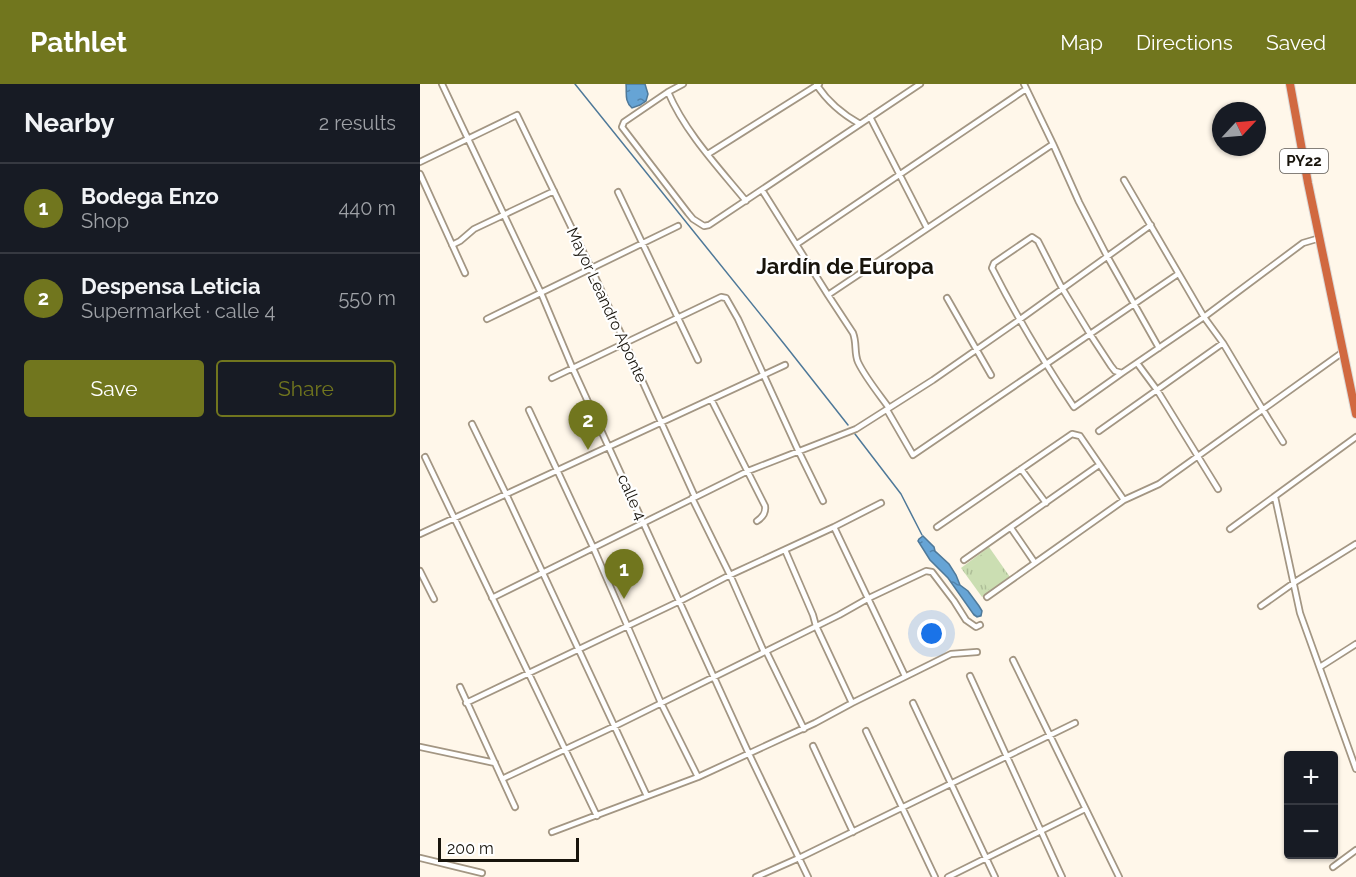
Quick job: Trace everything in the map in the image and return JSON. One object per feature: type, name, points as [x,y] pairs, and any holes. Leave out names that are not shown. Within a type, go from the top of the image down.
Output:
[{"type":"highway","name":"PY22","points":[[1290,84],[1356,414]]},
{"type":"street","name":"calle 4","points":[[442,84],[541,293],[573,369],[749,754],[808,877]]},
{"type":"street","points":[[683,84],[624,122],[622,127],[688,213],[704,226],[746,201],[920,84]]},
{"type":"street","points":[[708,154],[817,85],[846,116],[860,124]]},
{"type":"street","points":[[797,244],[1025,86],[1079,202],[1159,348]]},
{"type":"street","points":[[668,92],[675,109],[746,201]]},
{"type":"street","name":"Mayor Leandro Aponte","points":[[467,139],[517,115],[591,268],[693,498],[804,729]]},
{"type":"street","points":[[870,117],[927,228]]},
{"type":"street","points":[[420,162],[467,139]]},
{"type":"street","points":[[828,295],[1053,144]]},
{"type":"street","points":[[420,174],[465,273]]},
{"type":"street","points":[[1124,180],[1204,317],[1223,343],[1283,442]]},
{"type":"street","points":[[762,190],[853,333],[856,340],[857,361],[888,409],[913,455],[1178,274]]},
{"type":"street","points":[[452,245],[474,229],[554,191]]},
{"type":"street","points":[[618,192],[698,360]]},
{"type":"street","points":[[492,598],[748,471],[856,429],[976,350],[1151,225]]},
{"type":"street","points":[[487,319],[678,226]]},
{"type":"street","points":[[1122,373],[1115,371],[1090,334],[1062,288],[1038,241],[1032,237],[994,263],[992,268],[1019,320],[1074,407],[1204,317],[1303,243],[1320,238]]},
{"type":"street","points":[[552,378],[721,297],[726,298],[823,501]]},
{"type":"street","points":[[947,298],[991,375]]},
{"type":"street","points":[[1100,431],[1223,343]]},
{"type":"street","points":[[987,597],[1124,500],[1159,484],[1343,352]]},
{"type":"street","points":[[1137,363],[1157,390],[1218,489]]},
{"type":"street","points":[[420,534],[785,364]]},
{"type":"street","points":[[711,399],[765,506],[766,512],[757,521]]},
{"type":"street","points":[[529,410],[593,547],[661,703],[698,777]]},
{"type":"street","points":[[472,424],[647,796]]},
{"type":"street","points":[[937,527],[1072,434],[1080,436],[1124,500]]},
{"type":"street","points":[[1230,529],[1356,437]]},
{"type":"street","points":[[425,457],[597,816]]},
{"type":"street","points":[[964,560],[1100,465]]},
{"type":"street","points":[[1021,469],[1046,503]]},
{"type":"street","points":[[1275,497],[1300,613],[1356,769]]},
{"type":"street","points":[[466,703],[881,503]]},
{"type":"street","points":[[834,527],[905,676]]},
{"type":"street","points":[[1011,528],[1035,563]]},
{"type":"street","points":[[1260,606],[1356,544]]},
{"type":"street","points":[[785,550],[816,626],[852,703]]},
{"type":"street","points":[[420,571],[434,599]]},
{"type":"street","points":[[502,779],[615,726],[926,571],[932,572],[966,620],[976,627],[980,624]]},
{"type":"street","points":[[1320,667],[1356,644]]},
{"type":"street","points":[[552,832],[698,777],[804,729],[951,654],[977,652]]},
{"type":"street","points":[[1013,660],[1119,877]]},
{"type":"street","points":[[970,676],[1062,877]]},
{"type":"street","points":[[460,687],[515,807]]},
{"type":"street","points":[[913,703],[995,877]]},
{"type":"street","points":[[756,877],[1075,723]]},
{"type":"street","points":[[866,731],[935,877]]},
{"type":"street","points":[[1349,750],[1356,745]]},
{"type":"street","points":[[813,746],[853,832]]},
{"type":"street","points":[[420,747],[495,763]]},
{"type":"street","points":[[948,877],[1085,809]]},
{"type":"street","points":[[1333,867],[1356,850]]},
{"type":"street","points":[[420,858],[482,873]]},
{"type":"green space","points":[[989,547],[1010,577],[982,597],[961,568]]},
{"type":"green space","points":[[988,551],[1007,577],[989,590],[970,564]]},
{"type":"water","points":[[626,84],[645,84],[648,94],[646,101],[632,108],[627,100]]},
{"type":"water","points":[[923,536],[949,564],[960,585],[968,591],[979,606],[982,611],[981,616],[974,615],[948,578],[930,560],[918,541]]},
{"type":"waterway","points":[[575,84],[848,425]]},
{"type":"waterway","points":[[855,434],[901,494],[922,535]]},
{"type":"place","name":"Despensa Leticia","points":[[588,450]]},
{"type":"place","name":"Bodega Enzo","points":[[624,599]]},
{"type":"district","name":"Jardín de Europa","points":[[845,266]]}]
